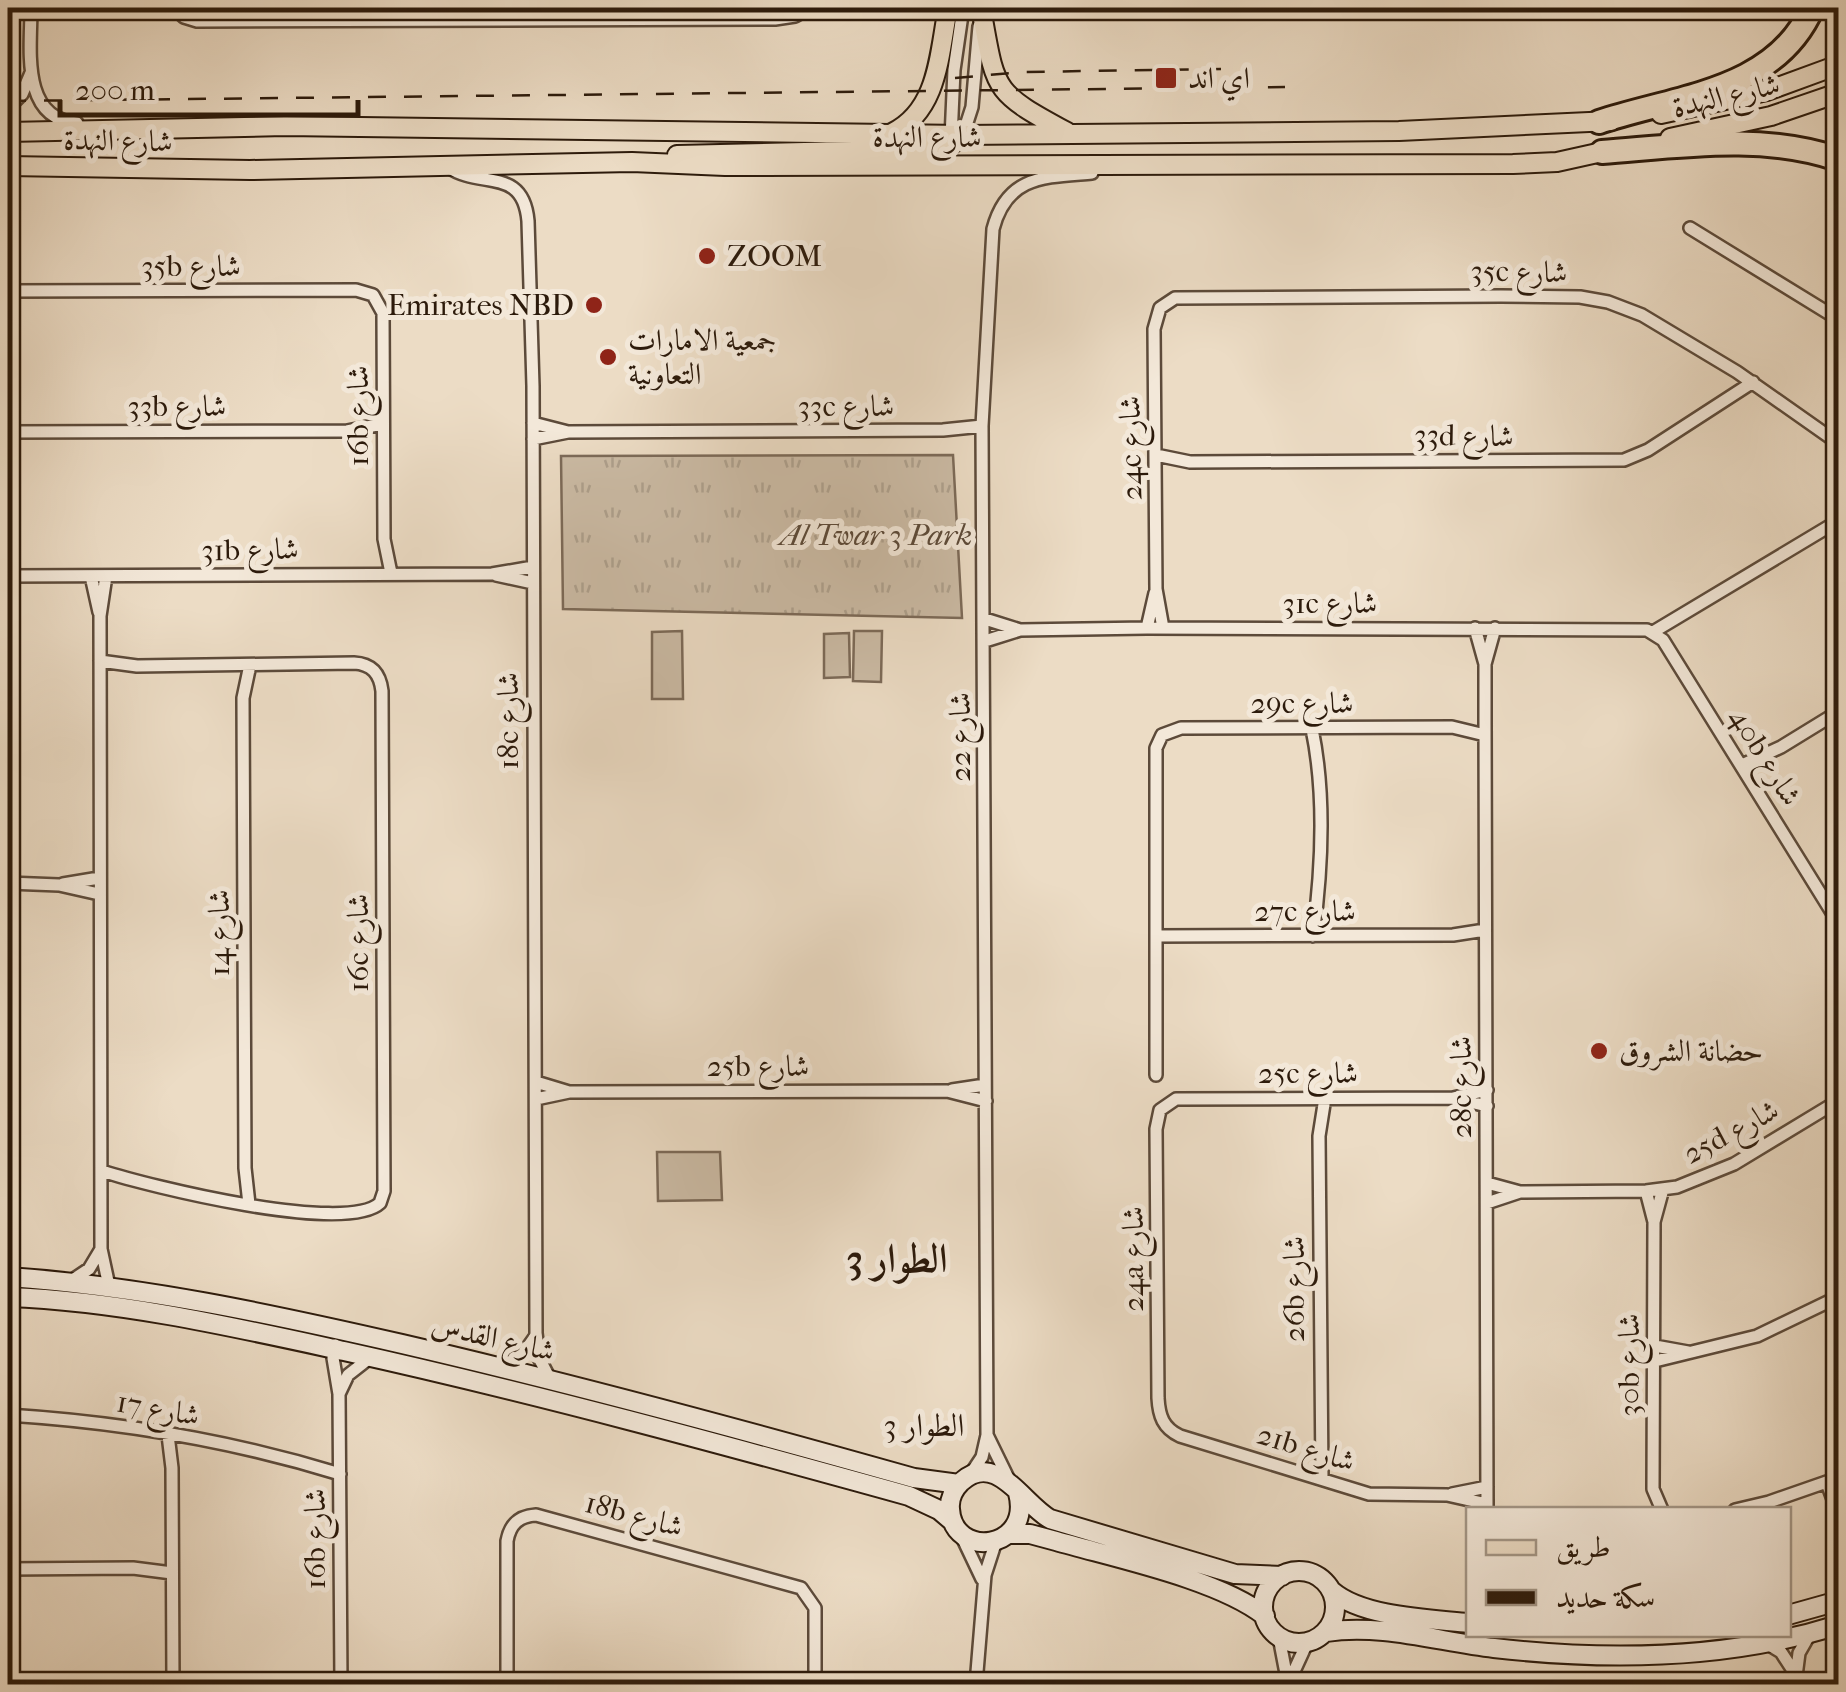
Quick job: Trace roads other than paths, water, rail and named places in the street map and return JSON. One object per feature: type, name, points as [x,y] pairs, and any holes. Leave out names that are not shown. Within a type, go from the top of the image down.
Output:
[{"type":"highway","points":[[1600,122],[1729,85],[1760,70],[1786,47],[1812,8]]},
{"type":"highway","points":[[1602,152],[1772,144],[1838,159]]},
{"type":"main road","points":[[889,135],[914,119],[930,96],[948,8]]},
{"type":"main road","points":[[981,8],[991,66],[1004,92],[1026,110],[1072,134]]},
{"type":"main road","name":"شارع النهدة","points":[[8,132],[285,126],[955,138],[1399,131],[1600,122],[1728,101],[1838,65]]},
{"type":"main road","name":"شارع النهدة","points":[[8,166],[250,170],[632,162],[706,166],[1524,164],[1578,158],[1771,116],[1838,93]]},
{"type":"main road","points":[[632,162],[708,153],[925,150],[955,138]]},
{"type":"main road","name":"شارع القدس","points":[[8,1277],[110,1286],[350,1332],[502,1367],[914,1478],[964,1480]]},
{"type":"main road","points":[[35,1298],[49,1292],[98,1295],[110,1286]]},
{"type":"main road","name":"شارع القدس","points":[[8,1297],[231,1327],[547,1398],[874,1486],[924,1502],[955,1525]]},
{"type":"main road","points":[[1461,1623],[1346,1602],[1310,1572],[1282,1576],[1234,1574],[1062,1524],[1039,1513],[1014,1488],[990,1472],[964,1480],[950,1502],[955,1525],[975,1542],[1030,1534],[1056,1540],[1240,1599],[1265,1616],[1279,1637],[1306,1642],[1326,1632],[1357,1629],[1499,1649],[1616,1654],[1706,1651],[1787,1637]]},
{"type":"main road","points":[[1002,1538],[1020,1515],[1014,1488]]},
{"type":"main road","points":[[1265,1616],[1266,1593],[1282,1576]]},
{"type":"main road","points":[[1326,1632],[1335,1612],[1332,1591]]},
{"type":"main road","points":[[1791,1614],[1838,1601]]},
{"type":"main road","points":[[1791,1636],[1838,1625]]},
{"type":"street","points":[[32,8],[31,73],[41,103],[58,120],[135,123],[153,128]]},
{"type":"street","points":[[176,10],[198,20],[280,14],[710,13],[785,18],[809,8]]},
{"type":"street","points":[[950,164],[955,138],[954,70],[963,8]]},
{"type":"street","points":[[955,138],[972,107],[981,8]]},
{"type":"street","points":[[8,108],[22,94],[31,73]]},
{"type":"street","name":"18c شارع","points":[[445,164],[464,176],[500,180],[519,194],[528,213],[533,424],[536,1333],[539,1358],[550,1380]]},
{"type":"street","name":"شارع 22","points":[[964,1480],[982,1457],[987,1435],[982,432],[993,228],[1010,195],[1040,178],[1156,167]]},
{"type":"street","points":[[1690,228],[1838,318]]},
{"type":"street","name":"35b شارع","points":[[8,291],[356,290],[373,295]]},
{"type":"street","name":"16b شارع","points":[[373,295],[383,312],[384,539],[390,573]]},
{"type":"street","name":"35c شارع","points":[[1160,308],[1183,297],[1590,298],[1642,315],[1738,372],[1838,443]]},
{"type":"street","name":"24c شارع","points":[[1160,308],[1154,329],[1156,589],[1162,628]]},
{"type":"street","name":"33d شارع","points":[[1721,402],[1738,372]]},
{"type":"street","name":"33d شارع","points":[[1157,469],[1190,462],[1624,460],[1648,450],[1753,382]]},
{"type":"street","name":"33b شارع","points":[[8,432],[347,431],[382,424]]},
{"type":"street","name":"33c شارع","points":[[533,424],[568,432]]},
{"type":"street","name":"33b شارع","points":[[347,431],[382,439]]},
{"type":"street","name":"33c شارع","points":[[533,439],[568,432],[982,432]]},
{"type":"street","name":"33d شارع","points":[[1156,455],[1190,462]]},
{"type":"street","points":[[1652,634],[1838,521]]},
{"type":"street","name":"16b شارع","points":[[376,573],[384,539]]},
{"type":"street","name":"31b شارع","points":[[8,576],[492,574],[534,566]]},
{"type":"street","name":"31b شارع","points":[[492,574],[534,583]]},
{"type":"street","points":[[91,576],[100,616]]},
{"type":"street","points":[[106,576],[100,616],[99,894],[101,1249],[110,1286]]},
{"type":"street","name":"24c شارع","points":[[1147,628],[1156,589]]},
{"type":"street","name":"31c شارع","points":[[985,618],[1020,630]]},
{"type":"street","name":"31c شارع","points":[[984,640],[1020,630],[1147,628],[1495,628],[1652,634]]},
{"type":"street","name":"28c شارع","points":[[1475,628],[1485,664]]},
{"type":"street","name":"28c شارع","points":[[1487,1507],[1484,720],[1485,664],[1495,628]]},
{"type":"street","name":"40b شارع","points":[[1652,634],[1835,908]]},
{"type":"street","name":"16c شارع","points":[[250,665],[362,664],[378,676],[382,691],[384,1191],[375,1208],[354,1213],[324,1214],[250,1204]]},
{"type":"street","name":"شارع 14","points":[[235,665],[244,698]]},
{"type":"street","points":[[100,666],[250,665]]},
{"type":"street","name":"شارع 14","points":[[250,665],[244,698],[245,1168],[250,1204]]},
{"type":"street","points":[[1745,769],[1838,712]]},
{"type":"street","name":"29c شارع","points":[[1452,728],[1484,720]]},
{"type":"street","name":"29c شارع","points":[[1156,936],[1157,742],[1166,732],[1181,728],[1452,728],[1485,734]]},
{"type":"street","points":[[1312,729],[1319,766],[1319,936]]},
{"type":"street","points":[[1319,766],[1327,729]]},
{"type":"street","points":[[59,885],[99,878]]},
{"type":"street","points":[[8,883],[59,885],[99,894]]},
{"type":"street","points":[[1156,936],[1156,1075]]},
{"type":"street","name":"27c شارع","points":[[1156,936],[1485,936]]},
{"type":"street","name":"25b شارع","points":[[536,1082],[569,1092]]},
{"type":"street","name":"25b شارع","points":[[536,1099],[569,1092],[948,1091],[986,1085]]},
{"type":"street","name":"25c شارع","points":[[1164,1104],[1176,1099],[1453,1098],[1487,1090]]},
{"type":"street","name":"25b شارع","points":[[948,1091],[986,1101]]},
{"type":"street","name":"26b شارع","points":[[1318,1098],[1322,1478]]},
{"type":"street","name":"25c شارع","points":[[1453,1098],[1487,1106]]},
{"type":"street","name":"24a شارع","points":[[1160,1416],[1156,1122],[1164,1104]]},
{"type":"street","name":"25d شارع","points":[[1487,1183],[1520,1192],[1663,1190],[1722,1170],[1836,1108]]},
{"type":"street","name":"شارع 14","points":[[234,1200],[245,1168]]},
{"type":"street","points":[[102,1171],[133,1182],[250,1204]]},
{"type":"street","points":[[102,1187],[133,1182]]},
{"type":"street","name":"30b شارع","points":[[1654,1222],[1663,1190]]},
{"type":"street","name":"30b شارع","points":[[1646,1191],[1654,1222],[1653,1489],[1661,1507]]},
{"type":"street","name":"25d شارع","points":[[1487,1202],[1520,1192]]},
{"type":"street","points":[[72,1282],[89,1269],[101,1249]]},
{"type":"street","points":[[1654,1361],[1784,1326],[1838,1296]]},
{"type":"street","points":[[333,1349],[350,1332]]},
{"type":"street","points":[[502,1367],[523,1354],[536,1333]]},
{"type":"street","points":[[1655,1346],[1692,1353]]},
{"type":"street","name":"16b شارع","points":[[333,1349],[339,1394],[341,1684]]},
{"type":"street","points":[[339,1394],[348,1375],[371,1357]]},
{"type":"street","name":"شارع 17","points":[[8,1415],[80,1421],[173,1436],[298,1461],[340,1474]]},
{"type":"street","name":"21b شارع","points":[[1160,1416],[1180,1436],[1379,1496],[1448,1495],[1487,1488]]},
{"type":"street","name":"شارع 22","points":[[987,1435],[1014,1488]]},
{"type":"street","points":[[149,1684],[173,1682],[173,1436]]},
{"type":"street","name":"26b شارع","points":[[1306,1474],[1320,1442]]},
{"type":"street","name":"شارع 17","points":[[298,1461],[340,1458]]},
{"type":"street","points":[[1748,1507],[1832,1480],[1838,1513]]},
{"type":"street","name":"21b شارع","points":[[1448,1495],[1487,1507]]},
{"type":"street","name":"18b شارع","points":[[507,1684],[508,1532],[519,1519],[536,1515],[802,1588],[815,1608],[815,1684]]},
{"type":"street","points":[[955,1525],[984,1588]]},
{"type":"street","points":[[976,1684],[987,1564],[1002,1538]]},
{"type":"street","points":[[8,1568],[172,1568]]},
{"type":"street","points":[[1795,1680],[1800,1652],[1810,1632]]},
{"type":"street","points":[[1279,1637],[1289,1684]]},
{"type":"street","points":[[1289,1684],[1306,1642]]},
{"type":"street","points":[[1764,1642],[1787,1659],[1795,1680]]},
{"type":"railway","points":[[955,78],[1022,72],[1221,69]]},
{"type":"railway","points":[[8,101],[1285,87]]},
{"type":"place","name":"اي اند","points":[[1166,78]]},
{"type":"place","name":"ZOOM","points":[[707,256]]},
{"type":"place","name":"Emirates NBD","points":[[594,305]]},
{"type":"place","name":"جمعية الامارات التعاونية","points":[[608,357]]},
{"type":"place","name":"حضانة الشروق","points":[[1599,1051]]},
{"type":"district","name":"الطوار 3","points":[[897,1259]]},
{"type":"district","name":"الطوار 3","points":[[924,1425]]},
{"type":"park label","name":"Al Twar 3 Park","points":[[876,535]]}]
